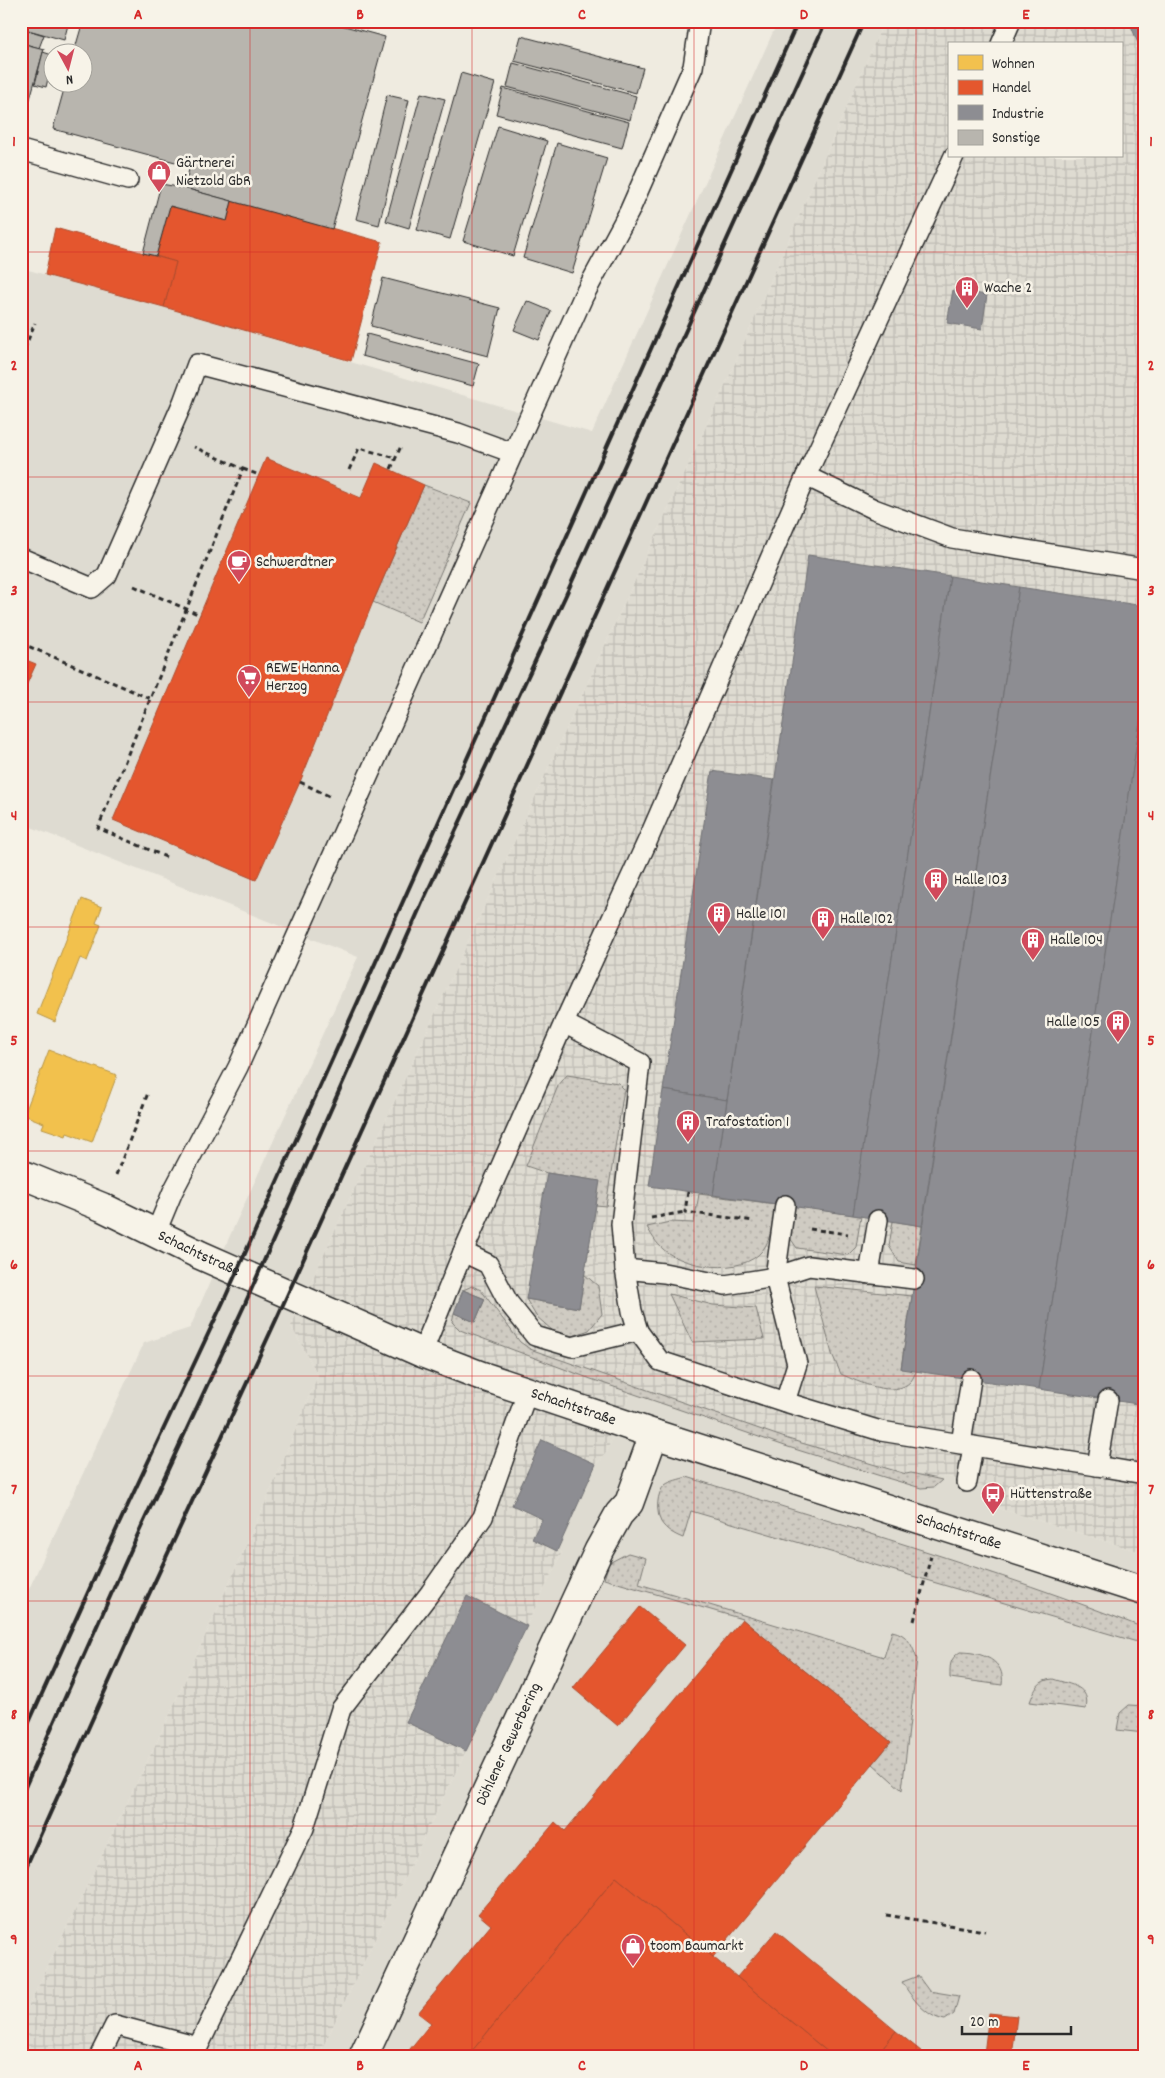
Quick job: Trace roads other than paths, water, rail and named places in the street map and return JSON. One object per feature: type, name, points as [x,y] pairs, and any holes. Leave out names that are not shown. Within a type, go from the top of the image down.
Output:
[{"type":"street","name":"Schachtstraße","points":[[21,1174],[102,1207],[200,1255],[422,1353],[482,1376],[654,1434],[1144,1591]]},
{"type":"street","name":"Döhlener Gewerbering","points":[[363,2057],[599,1550],[619,1514],[629,1503],[654,1434]]},
{"type":"lane","points":[[1002,42],[1011,21]]},
{"type":"lane","points":[[156,1232],[173,1191],[238,1067],[584,297],[629,212],[693,68],[699,30]]},
{"type":"lane","points":[[21,150],[128,180]]},
{"type":"lane","points":[[422,1353],[463,1252],[646,842],[806,476],[953,158]]},
{"type":"lane","points":[[21,558],[92,588],[107,575],[183,402],[197,364],[458,433],[513,453]]},
{"type":"lane","points":[[806,476],[874,509],[952,538],[1144,569]]},
{"type":"lane","points":[[564,1023],[640,1063],[621,1224],[625,1269],[632,1311],[638,1331],[660,1361],[881,1431],[1144,1474]]},
{"type":"lane","points":[[785,1205],[775,1277],[797,1364],[786,1402]]},
{"type":"lane","points":[[869,1274],[878,1220]]},
{"type":"lane","points":[[463,1252],[488,1264],[508,1302],[535,1336],[572,1347],[638,1331]]},
{"type":"lane","points":[[625,1269],[664,1272],[726,1285],[775,1277],[809,1266],[914,1279]]},
{"type":"lane","points":[[967,1482],[970,1379]]},
{"type":"lane","points":[[99,2057],[115,2025],[198,2047],[304,1828],[341,1708],[430,1593],[483,1517],[528,1390]]},
{"type":"lane","points":[[1097,1466],[1108,1400]]},
{"type":"railway","points":[[21,1740],[118,1526],[225,1298],[798,21]]},
{"type":"railway","points":[[21,1796],[138,1534],[244,1306],[423,901],[565,597],[826,21]]},
{"type":"railway","points":[[21,1878],[131,1633],[276,1320],[864,21]]},
{"type":"place","name":"Gärtnerei Nietzold GbR","points":[[159,193]]},
{"type":"place","name":"Wache 2","points":[[967,309]]},
{"type":"place","name":"Schwerdtner","points":[[239,583]]},
{"type":"place","name":"REWE Hanna Herzog","points":[[249,698]]},
{"type":"place","name":"Halle 103","points":[[936,901]]},
{"type":"place","name":"Halle 101","points":[[719,935]]},
{"type":"place","name":"Halle 102","points":[[823,940]]},
{"type":"place","name":"Halle 104","points":[[1033,961]]},
{"type":"place","name":"Halle 105","points":[[1118,1043]]},
{"type":"place","name":"Trafostation 1","points":[[688,1143]]},
{"type":"place","name":"Hüttenstraße","points":[[993,1515]]},
{"type":"place","name":"toom Baumarkt","points":[[633,1967]]}]
